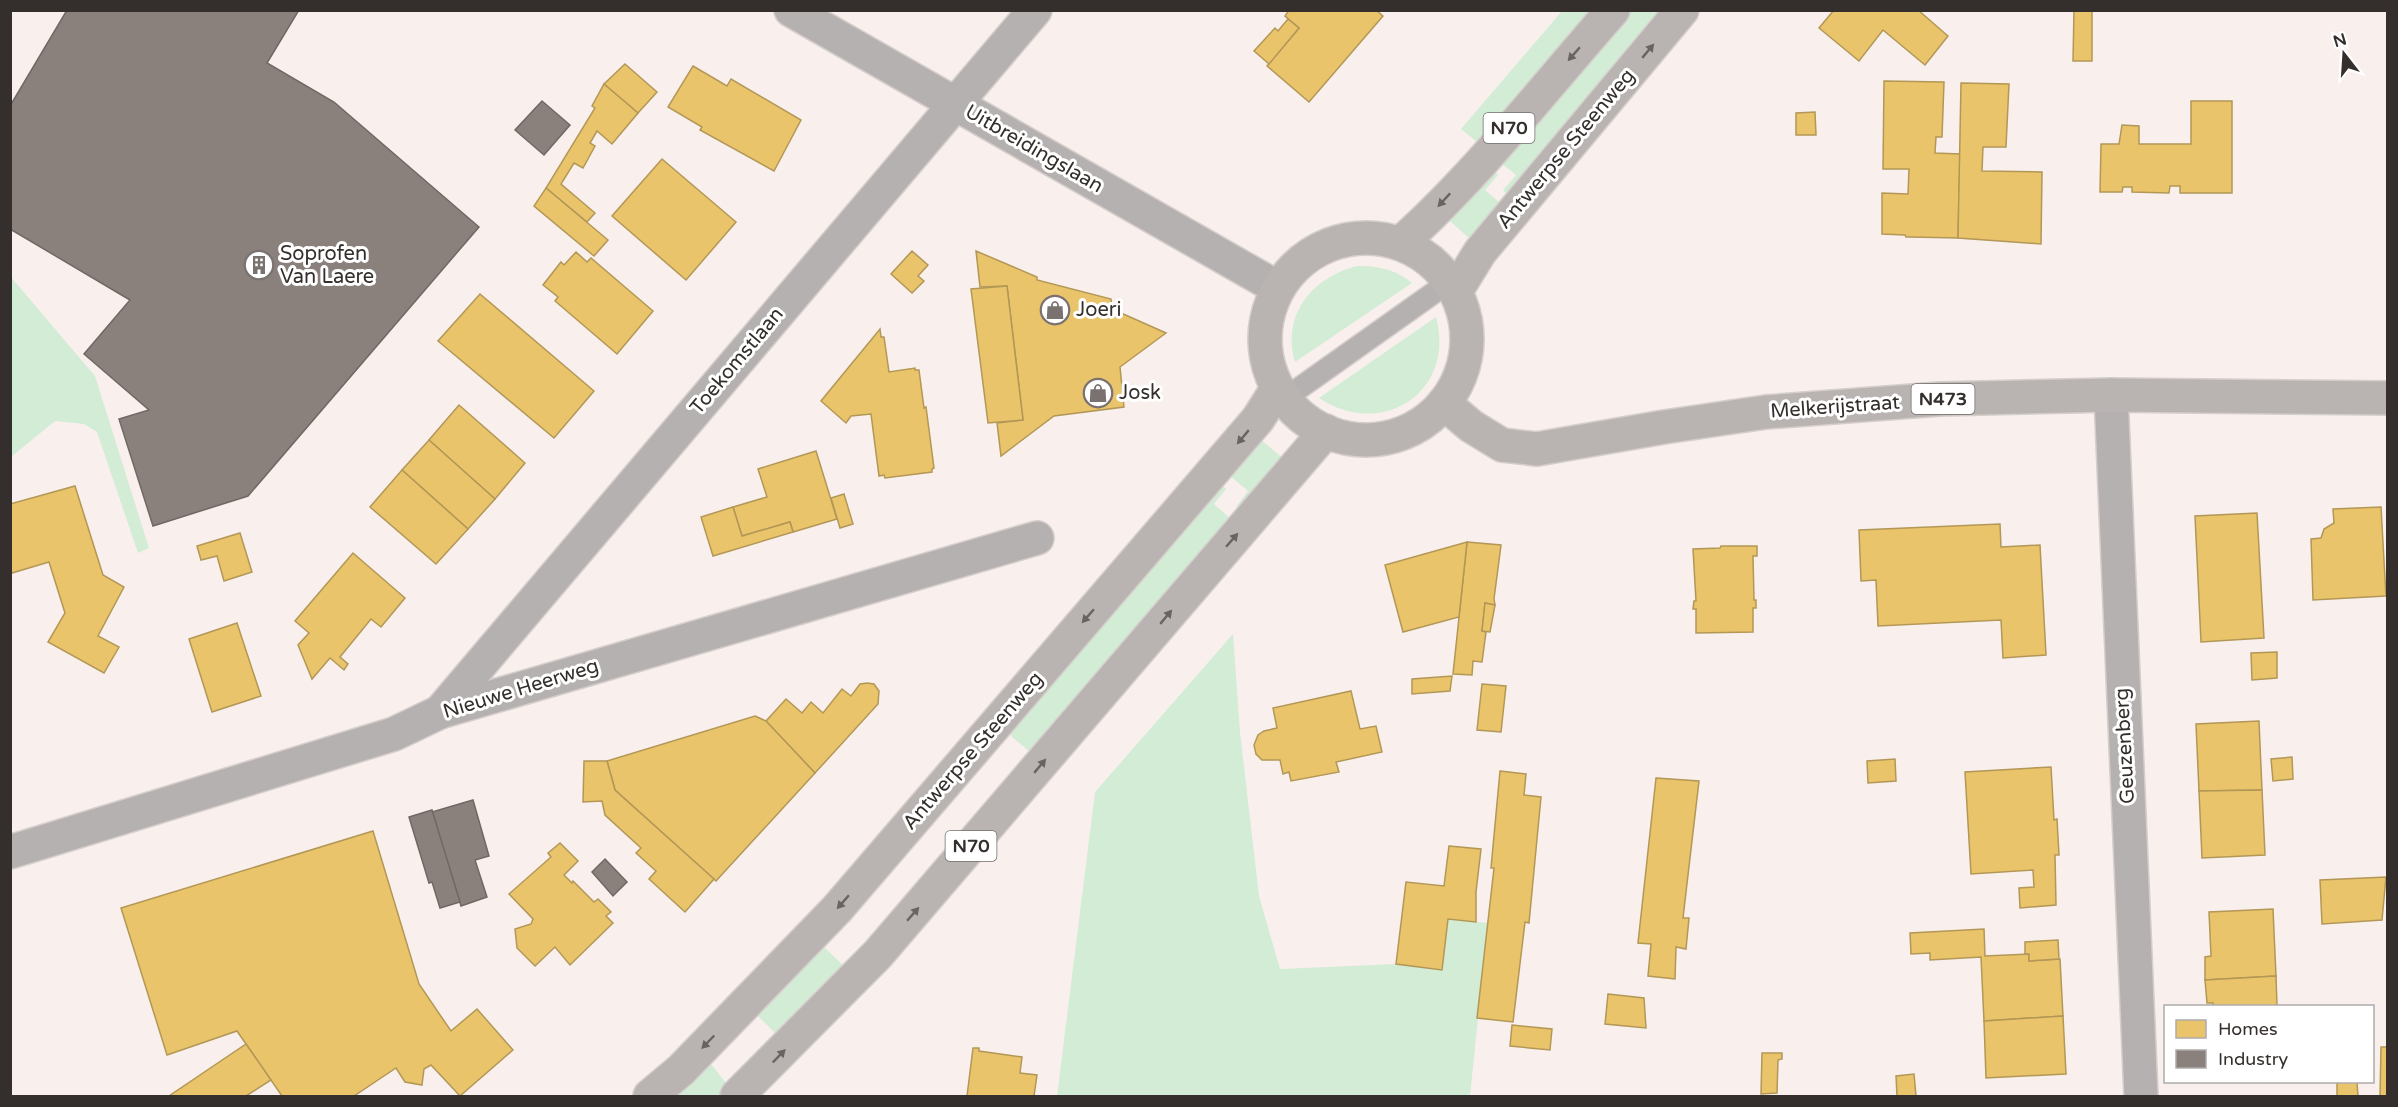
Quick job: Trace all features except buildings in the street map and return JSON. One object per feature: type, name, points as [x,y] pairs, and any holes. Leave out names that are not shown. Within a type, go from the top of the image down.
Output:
[{"type":"main road","name":"N70","points":[[1402,242],[1425,222],[1613,10]]},
{"type":"main road","name":"Antwerpse Steenweg","points":[[1453,286],[1682,10]]},
{"type":"main road","points":[[1364,238],[1402,242],[1425,257],[1453,286],[1467,335],[1465,358],[1455,386],[1444,403],[1433,415],[1417,426],[1394,435],[1368,439],[1339,436],[1316,426],[1280,394],[1268,364],[1264,333],[1268,316],[1278,288],[1295,267],[1320,249],[1341,241],[1364,238]]},
{"type":"main road","name":"Antwerpse Steenweg","points":[[650,1096],[681,1070],[837,909],[1280,394]]},
{"type":"main road","name":"Melkerijstraat","points":[[1444,403],[1471,426],[1502,445],[1537,449],[1766,412],[1940,399],[2111,395],[2388,398]]},
{"type":"main road","name":"N70","points":[[737,1096],[878,954],[1326,431]]},
{"type":"street","name":"Uitbreidingslaan","points":[[791,10],[1278,288]]},
{"type":"street","name":"Toekomstlaan","points":[[440,712],[1035,10]]},
{"type":"street","name":"Geuzenberg","points":[[2111,395],[2141,1096]]},
{"type":"street","name":"Nieuwe Heerweg","points":[[10,852],[394,734],[440,712],[1037,538]]},
{"type":"lane","points":[[1280,394],[1453,286]]},
{"type":"green space","points":[[1562,11],[1590,11],[1478,143],[1461,129]]},
{"type":"green space","points":[[1631,11],[1665,11],[1508,195],[1503,190],[1516,175],[1500,162]]},
{"type":"green space","points":[[1493,170],[1498,175],[1485,190],[1500,203],[1470,239],[1450,221]]},
{"type":"green space","points":[[1357,266],[1386,269],[1412,283],[1295,362],[1292,329],[1304,301],[1326,279]]},
{"type":"green space","points":[[10,276],[95,376],[149,548],[138,553],[97,432],[84,424],[55,421],[11,457]]},
{"type":"green space","points":[[1436,317],[1439,344],[1435,367],[1424,387],[1409,401],[1389,411],[1367,414],[1343,410],[1319,398]]},
{"type":"green space","points":[[1260,439],[1285,460],[1241,511],[1236,507],[1248,491],[1229,475]]},
{"type":"green space","points":[[1222,485],[1226,489],[1214,504],[1233,521],[1030,752],[1012,737],[1010,732]]},
{"type":"green space","points":[[1233,634],[1240,732],[1259,896],[1280,969],[1396,964],[1441,970],[1448,919],[1488,923],[1470,1096],[1057,1096],[1095,792]]},
{"type":"green space","points":[[823,946],[844,966],[776,1034],[757,1015]]},
{"type":"green space","points":[[710,1063],[728,1085],[718,1096],[666,1096]]},
{"type":"place","name":"Soprofen Van Laere","points":[[259,265]]},
{"type":"place","name":"Joeri","points":[[1055,310]]},
{"type":"place","name":"Josk","points":[[1098,393]]}]
